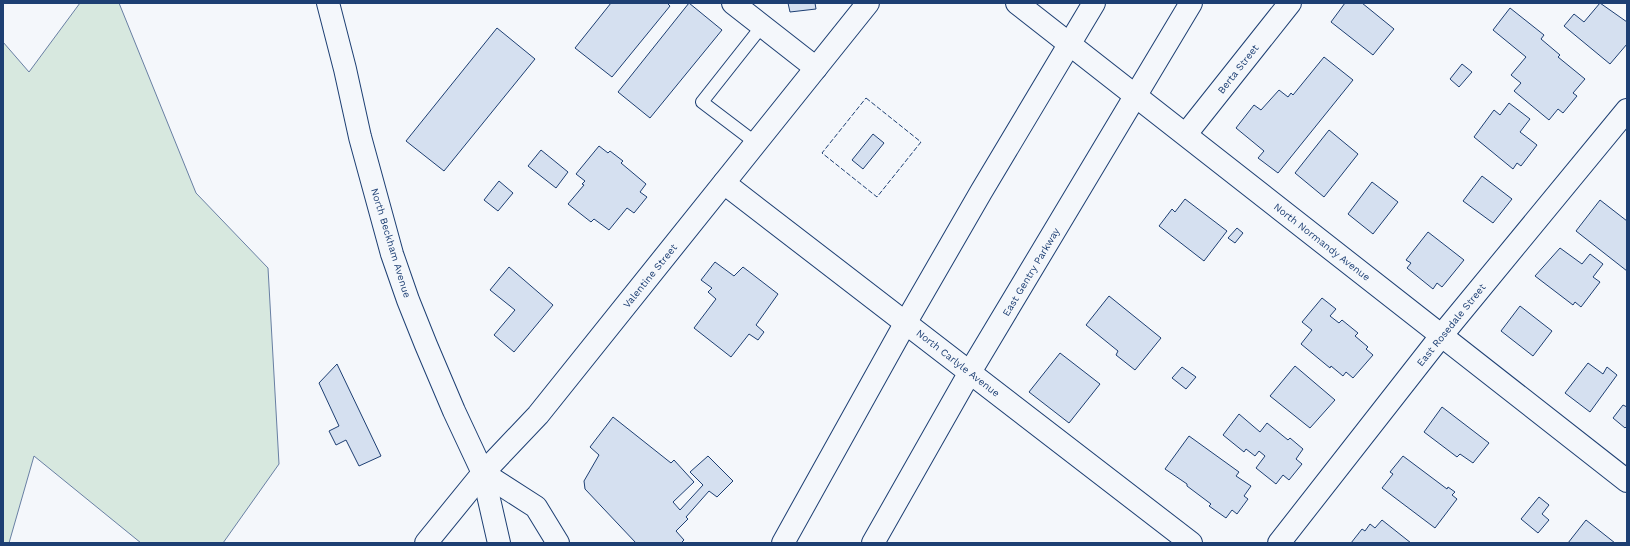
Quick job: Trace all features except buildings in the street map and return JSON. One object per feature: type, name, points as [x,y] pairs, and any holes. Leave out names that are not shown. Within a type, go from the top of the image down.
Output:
[{"type":"street","name":"North Beckham Avenue","points":[[328,3],[345,69],[360,137],[380,212],[408,300],[454,411],[483,473],[499,543]]},
{"type":"street","points":[[733,3],[816,68]]},
{"type":"street","name":"Valentine Street","points":[[426,543],[483,473],[538,415],[868,3]]},
{"type":"street","name":"North Normandy Avenue","points":[[1017,3],[1627,481]]},
{"type":"street","points":[[783,543],[808,501],[906,322],[981,192],[1094,3]]},
{"type":"street","name":"East Gentry Parkway","points":[[873,543],[970,372],[1191,3]]},
{"type":"street","name":"Berta Street","points":[[1186,134],[1290,3]]},
{"type":"street","name":"East Rosedale Street","points":[[1279,543],[1441,336],[1627,110]]},
{"type":"street","name":"North Carlyle Avenue","points":[[724,183],[1192,543]]},
{"type":"street","points":[[483,473],[536,507],[558,543]]},
{"type":"street","points":[[766,543],[808,501]]},
{"type":"lane","points":[[756,144],[702,102],[762,26]]},
{"type":"shaded area","points":[[80,3],[119,3],[196,193],[268,268],[279,464],[223,543],[141,543],[34,456],[9,543],[3,543],[3,42],[29,72]]},
{"type":"fence","points":[[866,98],[921,142],[877,197],[822,153],[866,98]]}]
